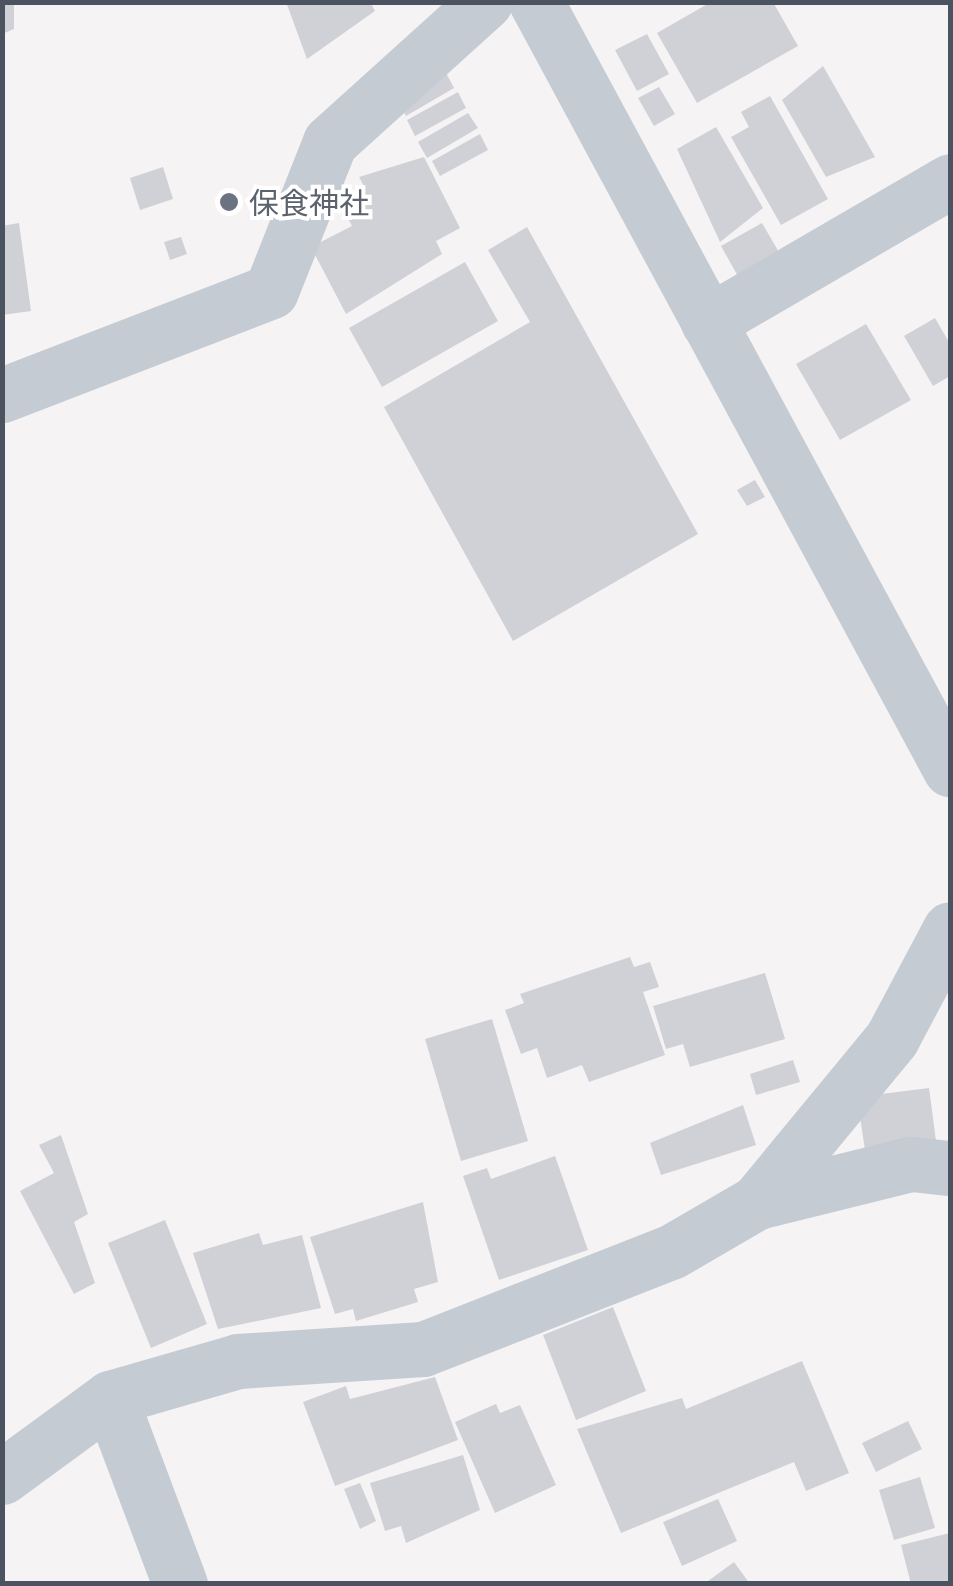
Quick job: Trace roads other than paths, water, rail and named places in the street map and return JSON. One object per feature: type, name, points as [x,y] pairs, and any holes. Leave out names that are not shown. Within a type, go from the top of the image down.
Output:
[{"type":"street","points":[[2,395],[271,291],[330,142],[486,2]]},
{"type":"street","points":[[536,2],[950,769]]},
{"type":"street","points":[[708,322],[950,181]]},
{"type":"street","points":[[757,1202],[892,1038],[950,929]]},
{"type":"street","points":[[2,1476],[110,1398],[238,1361],[423,1348],[671,1252],[757,1202],[911,1164],[950,1168]]},
{"type":"street","points":[[110,1398],[180,1584]]},
{"type":"place","name":"保食神社","points":[[229,202]]}]
